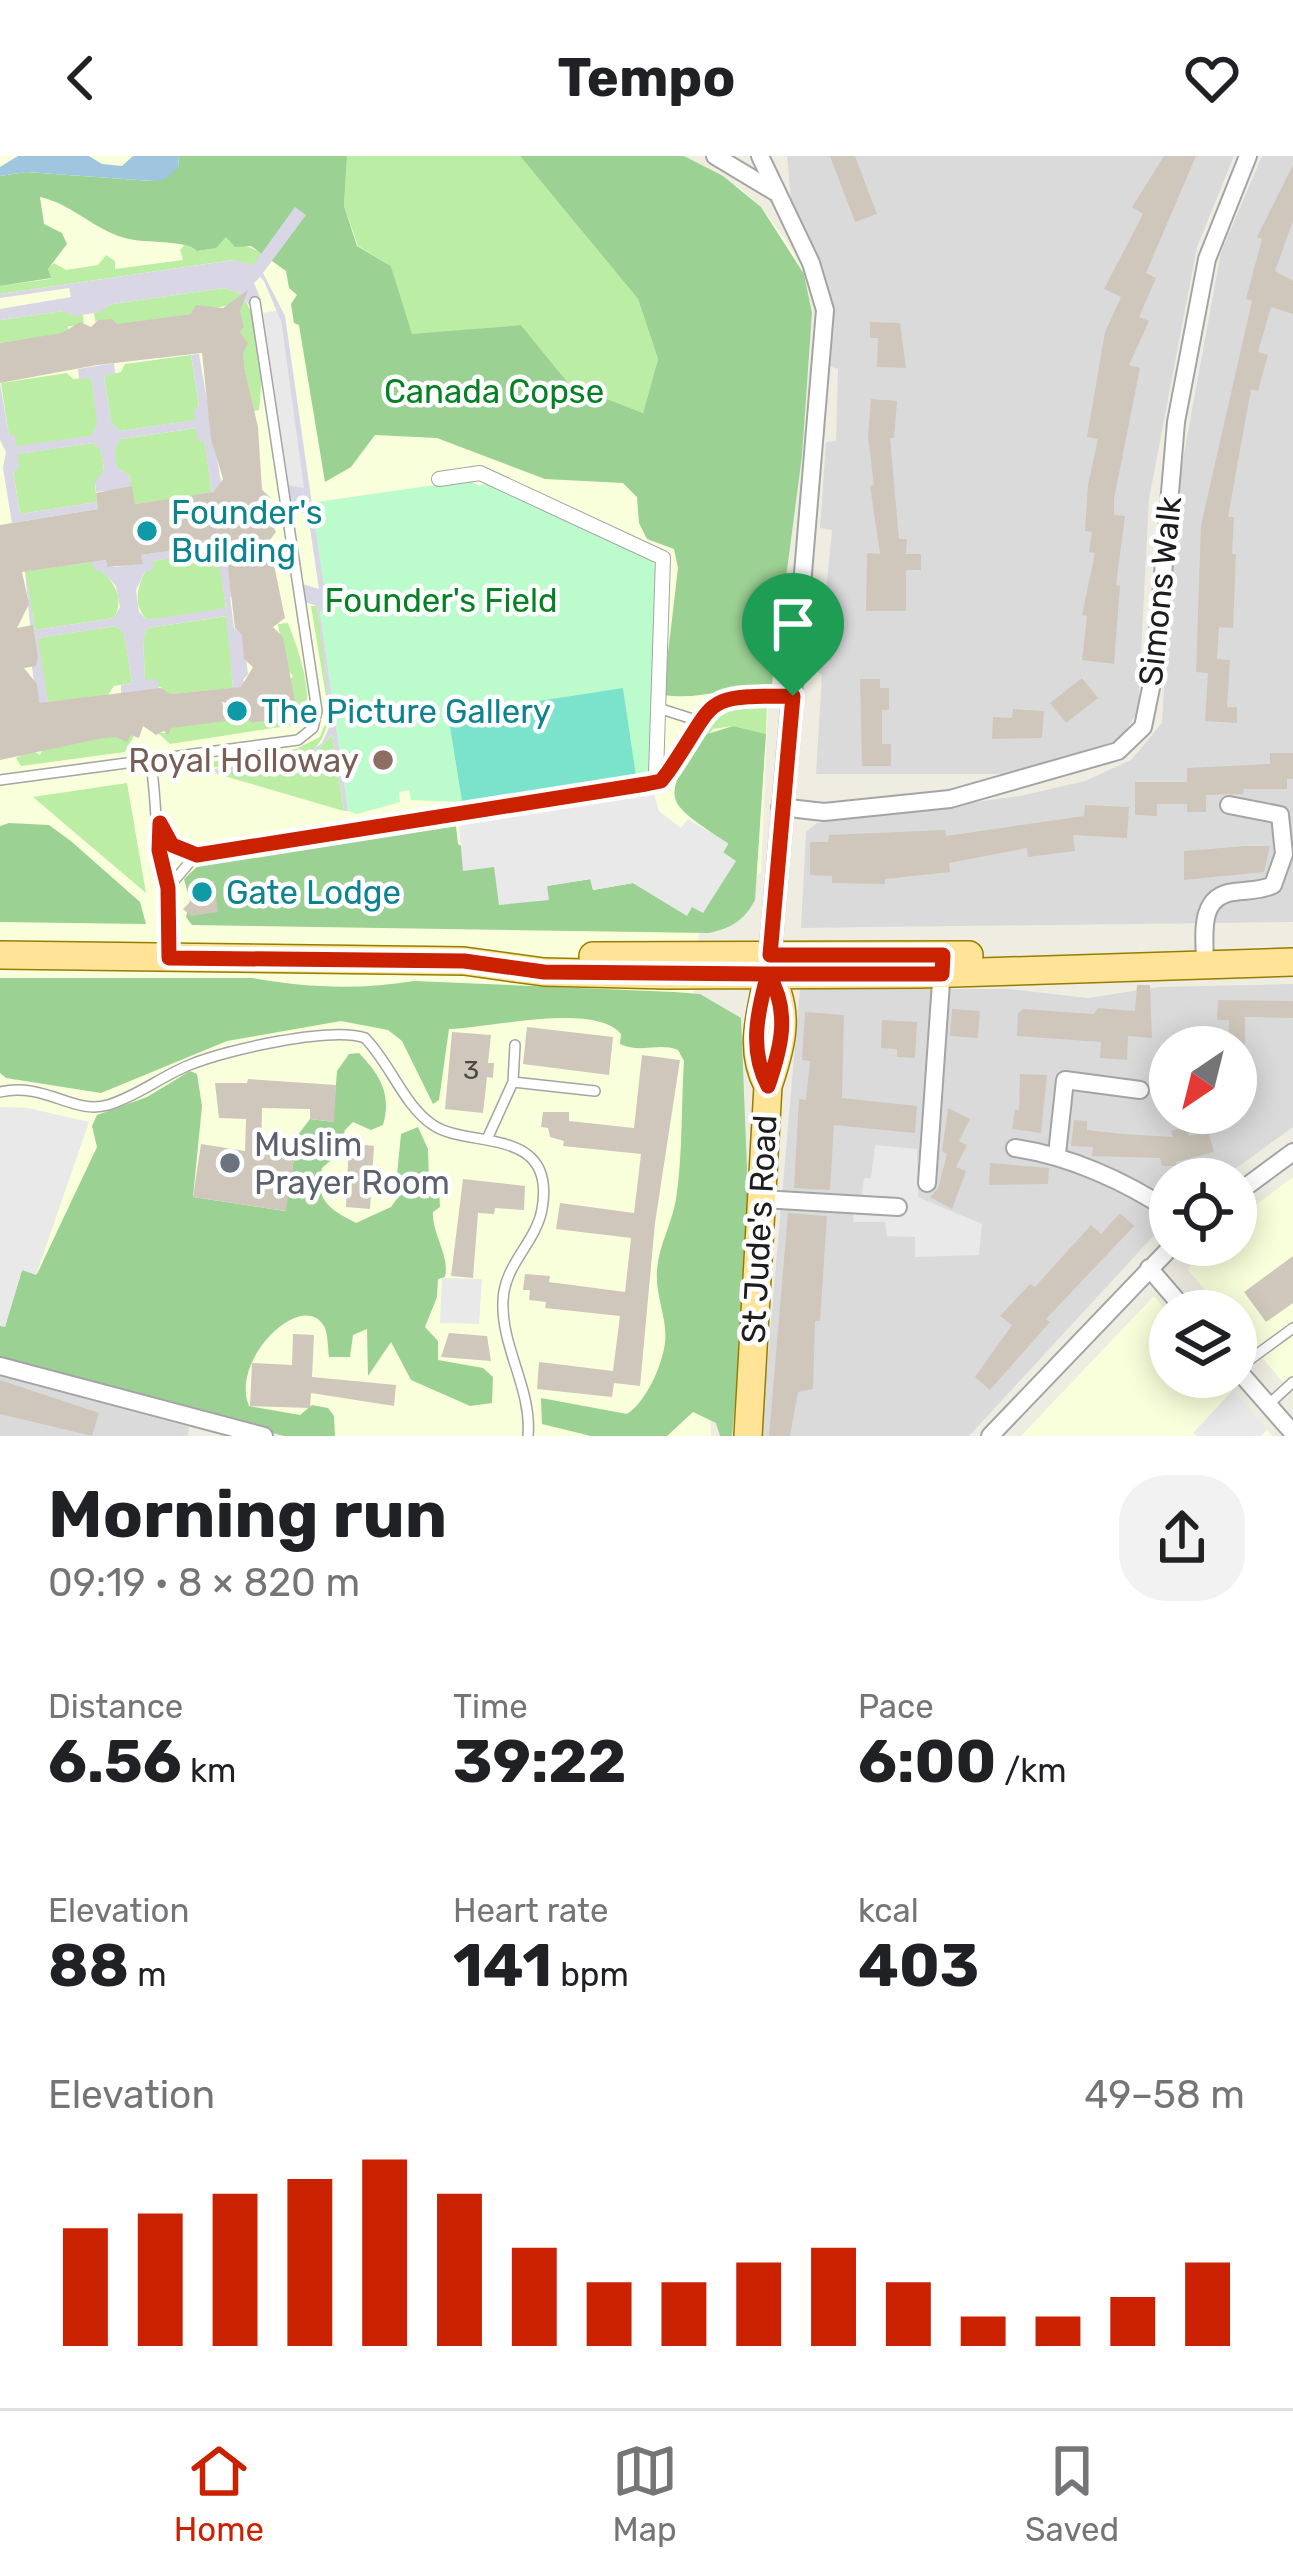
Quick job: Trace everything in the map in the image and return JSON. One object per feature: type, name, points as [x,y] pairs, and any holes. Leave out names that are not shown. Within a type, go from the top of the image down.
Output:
[{"type":"main road","points":[[0,955],[464,961],[501,956],[1095,966],[1293,962]]},
{"type":"main road","name":"St Jude's Road","points":[[748,1436],[768,1086],[755,1062],[769,964]]},
{"type":"street","points":[[715,156],[775,192]]},
{"type":"street","points":[[760,156],[812,263],[825,310],[769,964]]},
{"type":"street","name":"Simons Walk","points":[[780,807],[824,812],[950,800],[1118,752],[1143,727],[1155,668],[1176,422],[1207,259],[1248,156]]},
{"type":"street","points":[[440,479],[480,473],[663,558],[656,774]]},
{"type":"street","points":[[1205,965],[1204,915],[1226,893],[1263,890],[1279,877],[1284,854],[1287,811],[1229,805]]},
{"type":"street","points":[[927,1183],[942,964]]},
{"type":"street","points":[[1057,1154],[1065,1080],[1140,1090]]},
{"type":"street","points":[[1015,1148],[1057,1154],[1149,1197]]},
{"type":"street","points":[[1257,1179],[1293,1152]]},
{"type":"street","points":[[760,1199],[898,1207]]},
{"type":"street","points":[[990,1436],[1149,1268],[1168,1290]]},
{"type":"street","points":[[0,1366],[208,1428],[264,1436]]},
{"type":"street","points":[[1257,1393],[1293,1433]]},
{"type":"lane","points":[[0,780],[298,740],[316,723],[255,302]]},
{"type":"lane","points":[[160,823],[172,845],[197,855],[661,781],[699,722],[729,696],[792,700]]},
{"type":"lane","points":[[658,708],[699,722]]},
{"type":"lane","points":[[150,758],[160,823],[159,850],[168,888],[169,958]]},
{"type":"lane","points":[[168,888],[197,855]]},
{"type":"lane","points":[[0,1092],[30,1088],[77,1105],[106,1106],[194,1063],[321,1032],[349,1033],[370,1043],[431,1124],[488,1137],[529,1157],[543,1189],[540,1218],[511,1266],[502,1303],[530,1407],[528,1436]]},
{"type":"lane","points":[[488,1137],[513,1082],[515,1045]]},
{"type":"lane","points":[[513,1082],[596,1091]]},
{"type":"lane","points":[[1257,1354],[1293,1328]]},
{"type":"lane","points":[[1268,1405],[1293,1382]]},
{"type":"shaded area","name":"Royal Holloway","points":[[0,156],[684,156],[740,188],[789,245],[804,274],[812,313],[802,456],[768,707],[761,872],[699,932],[691,1023],[711,1436],[284,1436],[0,1363]]},
{"type":"shaded area","points":[[18,156],[89,156],[102,164],[122,166],[133,156],[178,156],[179,167],[165,179],[152,181],[26,172],[0,176],[0,167]]},
{"type":"shaded area","points":[[787,156],[1234,156],[1197,247],[1149,499],[1138,711],[1124,734],[1111,743],[1012,774],[816,774],[822,675],[817,672],[817,614],[824,613],[832,530],[820,528],[826,442],[836,441],[838,369],[829,366],[825,280],[792,210]]},
{"type":"shaded area","points":[[1262,156],[1293,156],[1293,922],[801,928],[806,832],[817,823],[1020,796],[1085,781],[1131,760],[1162,723],[1173,527],[1182,512],[1179,481],[1221,252]]},
{"type":"shaded area","points":[[295,207],[306,215],[263,273],[285,316],[327,609],[320,611],[348,811],[344,811],[332,735],[308,759],[217,774],[214,769],[304,756],[322,743],[331,723],[317,606],[305,602],[302,584],[319,589],[308,515],[291,508],[287,485],[304,488],[281,321],[264,281],[260,277],[254,283],[261,300],[249,305],[241,294],[224,288],[112,304],[100,312],[75,316],[63,311],[0,320],[0,309],[71,297],[69,288],[0,298],[0,294],[234,260],[253,265]]},
{"type":"shaded area","points":[[279,310],[305,490],[287,485],[263,313]]},
{"type":"shaded area","points":[[199,354],[222,488],[212,493],[204,441],[198,441],[196,428],[121,439],[115,449],[117,468],[129,475],[132,487],[124,488],[108,509],[106,491],[96,492],[95,481],[104,470],[101,451],[93,443],[18,454],[19,469],[13,471],[20,514],[97,502],[98,509],[12,523],[3,468],[6,452],[0,440],[0,383],[9,435],[15,435],[16,446],[91,436],[97,424],[91,378],[79,379],[78,369],[114,363],[115,373],[104,376],[111,422],[120,431],[195,420],[194,408],[199,406],[191,355]]},
{"type":"shaded area","points":[[222,543],[234,595],[230,597],[234,628],[243,635],[247,687],[233,688],[226,616],[148,628],[143,638],[145,680],[157,679],[159,689],[121,696],[121,685],[132,683],[124,634],[116,626],[38,638],[48,702],[37,707],[32,667],[38,656],[31,635],[35,633],[30,625],[25,571],[106,560],[107,567],[116,567],[142,563],[141,555]],"holes":[[[217,551],[226,608],[147,620],[139,612],[136,590],[145,572],[153,570],[153,561]],[[92,562],[95,571],[102,571],[116,586],[120,607],[114,618],[35,630],[26,571]]]},
{"type":"shaded area","points":[[623,688],[637,782],[463,808],[448,715]]},
{"type":"shaded area","points":[[635,793],[654,794],[659,811],[681,828],[688,819],[728,843],[723,852],[736,861],[703,913],[692,907],[687,916],[633,883],[593,890],[590,879],[547,886],[549,900],[499,905],[494,867],[463,871],[459,825]]},
{"type":"shaded area","points":[[1293,984],[1293,1127],[1250,1158],[1149,1158],[1149,1241],[969,1436],[761,1436],[800,989],[1009,989],[1088,998],[1159,987]]},
{"type":"shaded area","points":[[0,1107],[28,1108],[89,1122],[36,1275],[22,1270],[5,1327],[0,1326]]},
{"type":"shaded area","points":[[875,1145],[917,1149],[918,1197],[982,1224],[979,1255],[915,1257],[915,1237],[887,1236],[885,1222],[853,1222],[855,1199],[862,1194],[864,1178],[871,1178]]},
{"type":"shaded area","points":[[1293,1177],[1293,1394],[1257,1352],[1257,1290],[1205,1290],[1188,1270],[1191,1266],[1257,1266],[1257,1204]]},
{"type":"shaded area","points":[[442,1278],[482,1279],[479,1324],[440,1323]]},
{"type":"shaded area","points":[[1149,1301],[1149,1398],[1239,1398],[1272,1436],[1021,1436]]},
{"type":"shaded area","points":[[0,1376],[189,1427],[188,1436],[0,1436]]},
{"type":"shaded area","points":[[1226,1398],[1240,1398],[1267,1430],[1261,1436],[1193,1433]]},
{"type":"green space","name":"Canada Copse","points":[[178,156],[347,156],[344,206],[357,246],[391,266],[412,334],[521,325],[569,384],[643,413],[658,359],[638,299],[520,156],[684,156],[723,176],[761,207],[804,274],[812,313],[802,456],[772,684],[691,696],[663,695],[678,568],[674,549],[647,539],[639,523],[637,497],[623,483],[545,479],[437,438],[375,435],[351,467],[325,482],[299,325],[294,323],[291,304],[297,295],[289,288],[286,271],[251,246],[235,247],[226,237],[216,248],[197,251],[125,238],[40,197],[44,224],[62,233],[67,244],[48,269],[51,278],[0,286],[0,176],[26,172],[152,181],[179,167]]},
{"type":"green space","points":[[347,156],[520,156],[638,299],[658,359],[643,413],[569,384],[521,325],[412,335],[391,266],[358,246],[344,206]]},
{"type":"green space","points":[[226,237],[262,253],[253,266],[233,260],[0,294],[0,286],[50,279],[47,269],[54,263],[66,270],[98,265],[106,255],[115,261],[115,269],[183,260],[180,250],[185,244],[198,251],[215,248]]},
{"type":"green space","points":[[224,288],[241,294],[254,320],[261,367],[259,410],[254,411],[245,371],[239,303],[210,309],[198,306],[192,314],[114,325],[97,320],[96,324],[94,313],[112,304]]},
{"type":"green space","points":[[63,311],[83,315],[84,326],[68,326],[68,333],[0,343],[0,320]]},
{"type":"green space","points":[[191,355],[199,407],[196,420],[120,431],[111,423],[104,375],[121,372],[125,364]]},
{"type":"green space","points":[[67,373],[73,379],[91,377],[98,425],[92,436],[16,447],[9,436],[1,383]]},
{"type":"green space","points":[[197,428],[204,440],[212,493],[135,504],[129,475],[117,468],[114,449],[121,439]]},
{"type":"green space","points":[[93,443],[101,450],[104,471],[95,485],[97,502],[20,514],[13,470],[17,454]]},
{"type":"green space","name":"Founder's Field","points":[[469,480],[479,486],[488,482],[650,558],[657,567],[651,778],[637,782],[623,689],[448,715],[462,802],[411,800],[409,790],[399,792],[400,802],[357,814],[348,811],[320,611],[327,608],[310,503]]},
{"type":"green space","points":[[218,550],[226,609],[147,620],[138,591],[152,561]]},
{"type":"green space","points":[[93,562],[118,594],[114,618],[35,630],[25,571]]},
{"type":"green space","points":[[311,606],[317,606],[329,712]]},
{"type":"green space","points":[[227,616],[233,688],[161,695],[162,688],[145,681],[143,637],[148,628]]},
{"type":"green space","points":[[288,623],[306,687],[300,724],[170,744],[158,733],[169,733],[168,726],[249,714],[255,723],[286,713],[293,717],[288,682],[293,676],[286,668],[278,624]]},
{"type":"green space","points":[[116,626],[124,633],[132,683],[114,686],[107,696],[48,702],[37,638]]},
{"type":"green space","points":[[730,704],[767,704],[766,734],[733,726],[713,729],[687,759],[712,717]]},
{"type":"green space","points":[[328,717],[318,745],[304,756],[169,773],[174,767],[296,749],[320,737]]},
{"type":"green space","points":[[733,726],[766,734],[755,900],[724,929],[709,933],[192,925],[186,917],[190,901],[184,879],[202,862],[456,826],[458,844],[548,900],[546,886],[591,879],[593,890],[633,883],[687,915],[728,844],[681,809],[675,789],[701,736]]},
{"type":"green space","points":[[135,734],[125,752],[21,766],[16,758],[32,750],[40,755],[44,745]]},
{"type":"green space","points":[[332,735],[344,811],[217,774],[308,759]]},
{"type":"green space","points":[[127,783],[146,893],[33,797]]},
{"type":"green space","points":[[49,825],[140,902],[146,924],[0,922],[0,826]]},
{"type":"green space","points":[[0,978],[252,978],[333,987],[414,981],[674,992],[700,994],[741,1018],[750,1242],[732,1436],[720,1436],[716,1423],[693,1412],[667,1436],[591,1436],[542,1424],[541,1398],[627,1414],[647,1392],[660,1362],[665,1334],[657,1270],[674,1208],[681,1147],[684,1061],[678,1050],[628,1047],[620,1044],[621,1034],[608,1025],[588,1020],[540,1019],[449,1029],[439,1100],[433,1104],[402,1041],[388,1030],[341,1021],[227,1041],[101,1093],[6,1078],[0,1073]]},
{"type":"green space","points":[[359,1053],[382,1086],[383,1125],[371,1130],[353,1122],[345,1130],[338,1154],[322,1168],[322,1196],[331,1208],[356,1223],[391,1207],[405,1188],[397,1175],[401,1134],[418,1127],[428,1149],[429,1182],[439,1191],[440,1207],[433,1212],[433,1220],[446,1269],[445,1277],[438,1279],[437,1297],[425,1327],[438,1341],[438,1360],[483,1368],[493,1377],[492,1403],[470,1406],[411,1380],[391,1342],[368,1376],[367,1329],[353,1335],[350,1357],[329,1357],[325,1328],[315,1317],[287,1322],[259,1350],[246,1387],[249,1406],[300,1415],[312,1405],[328,1408],[334,1416],[335,1436],[284,1436],[0,1363],[0,1326],[5,1326],[22,1270],[37,1274],[97,1147],[92,1126],[97,1115],[147,1097],[190,1071],[197,1074],[202,1106],[193,1197],[285,1211],[294,1158],[291,1144],[310,1119],[333,1122],[337,1071],[349,1054]]},
{"type":"building","points":[[830,156],[855,156],[877,214],[855,222]]},
{"type":"building","points":[[1164,156],[1196,156],[1146,273],[1156,278],[1139,317],[1149,321],[1129,365],[1140,368],[1114,499],[1114,515],[1125,516],[1116,585],[1120,586],[1114,664],[1082,660],[1087,616],[1082,615],[1095,553],[1089,552],[1092,532],[1085,531],[1088,485],[1098,439],[1087,437],[1105,332],[1121,297],[1104,289],[1143,214],[1132,207]]},
{"type":"building","points":[[1293,165],[1293,221],[1275,271],[1293,281],[1293,314],[1271,307],[1258,352],[1268,355],[1258,391],[1251,389],[1228,517],[1234,517],[1232,554],[1236,554],[1233,628],[1219,627],[1217,659],[1230,660],[1227,707],[1237,707],[1237,723],[1205,721],[1208,673],[1196,672],[1201,525],[1252,301],[1246,299],[1262,239],[1257,237]]},
{"type":"building","name":"Founder's Building","points":[[248,290],[240,311],[244,328],[240,332],[248,343],[243,353],[245,371],[258,427],[262,490],[270,497],[264,508],[276,532],[269,541],[285,618],[273,627],[283,637],[296,707],[304,721],[289,717],[253,723],[222,701],[226,721],[171,728],[168,735],[164,731],[156,735],[143,726],[139,738],[131,735],[127,742],[116,737],[98,739],[0,760],[0,525],[98,509],[96,493],[132,486],[135,504],[214,492],[223,479],[211,439],[202,353],[0,383],[0,343],[62,333],[80,322],[91,327],[98,320],[112,319],[117,324],[191,314],[196,305],[223,308]],"holes":[[[225,543],[235,628],[242,635],[244,659],[253,667],[241,687],[170,694],[161,688],[39,703],[37,684],[24,668],[36,666],[38,657],[33,625],[17,628],[29,604],[22,572],[106,560],[107,567],[143,564],[141,555]]]},
{"type":"building","points":[[870,322],[900,323],[906,368],[877,367],[878,338],[870,338]]},
{"type":"building","points":[[871,399],[897,401],[894,438],[890,438],[899,539],[907,539],[906,554],[921,554],[921,570],[906,570],[906,611],[866,611],[867,553],[880,554],[870,486],[874,485],[868,436]]},
{"type":"building","points":[[1082,678],[1098,698],[1066,723],[1050,703]]},
{"type":"building","points":[[860,679],[880,679],[880,688],[889,688],[889,710],[882,710],[882,744],[891,744],[891,766],[862,766]]},
{"type":"building","points":[[1013,709],[1044,711],[1042,738],[992,739],[993,717],[1012,718]]},
{"type":"building","points":[[1270,753],[1293,753],[1293,779],[1287,779],[1287,789],[1206,795],[1206,812],[1187,812],[1187,804],[1157,804],[1157,816],[1135,815],[1135,782],[1187,782],[1187,768],[1270,764]]},
{"type":"building","points":[[1085,805],[1129,807],[1127,838],[1073,835],[1075,851],[1028,857],[1027,848],[949,863],[950,872],[885,879],[885,884],[832,883],[832,876],[810,875],[810,842],[828,842],[829,835],[945,830],[946,836],[1084,816]]},
{"type":"building","points":[[1270,846],[1264,872],[1184,880],[1184,851]]},
{"type":"building","name":"Gate Lodge","points":[[214,881],[218,912],[191,916],[183,909],[190,902],[188,884]]},
{"type":"building","points":[[1137,985],[1150,985],[1149,1038],[1128,1036],[1127,1060],[1100,1058],[1101,1042],[1017,1036],[1018,1013],[1023,1009],[1094,1014],[1098,1008],[1135,1011]]},
{"type":"building","points":[[1218,1000],[1293,1001],[1293,1018],[1245,1017],[1245,1026],[1217,1020]]},
{"type":"building","points":[[952,1009],[980,1011],[978,1038],[950,1036]]},
{"type":"building","points":[[805,1012],[844,1015],[842,1098],[917,1106],[915,1133],[834,1125],[830,1190],[794,1188],[799,1099],[806,1100],[810,1061],[802,1060]]},
{"type":"building","points":[[882,1020],[917,1022],[915,1058],[897,1057],[897,1049],[881,1048]]},
{"type":"building","points":[[527,1027],[613,1037],[609,1075],[523,1064]]},
{"type":"building","points":[[452,1032],[491,1035],[488,1063],[494,1063],[493,1078],[487,1077],[483,1113],[445,1109]]},
{"type":"building","points":[[642,1055],[680,1060],[655,1223],[640,1386],[614,1383],[612,1397],[537,1389],[539,1362],[613,1371],[620,1316],[545,1308],[546,1302],[529,1300],[530,1290],[523,1290],[525,1274],[550,1276],[549,1282],[625,1292],[631,1238],[556,1229],[560,1203],[634,1213],[641,1154],[563,1146],[564,1141],[550,1137],[548,1128],[541,1127],[543,1112],[569,1112],[569,1121],[634,1128]]},
{"type":"building","points":[[1020,1074],[1047,1075],[1041,1133],[1012,1129],[1015,1110],[1019,1110]]},
{"type":"building","points":[[248,1079],[336,1085],[334,1122],[310,1119],[310,1109],[262,1108],[261,1153],[294,1158],[286,1211],[193,1197],[201,1144],[245,1151],[246,1119],[219,1118],[215,1083],[247,1083]]},
{"type":"building","points":[[948,1108],[970,1119],[959,1141],[967,1145],[956,1167],[966,1171],[952,1209],[930,1197],[938,1189],[947,1154],[942,1151]]},
{"type":"building","points":[[1074,1120],[1087,1121],[1087,1130],[1123,1134],[1209,1134],[1214,1152],[1191,1158],[1092,1156],[1093,1147],[1071,1146]]},
{"type":"building","points":[[349,1143],[374,1146],[370,1209],[346,1207]]},
{"type":"building","points":[[990,1163],[1049,1168],[1048,1184],[989,1185]]},
{"type":"building","points":[[463,1179],[525,1186],[524,1210],[495,1208],[494,1214],[478,1213],[473,1278],[451,1276]]},
{"type":"building","points":[[788,1213],[827,1216],[820,1321],[815,1321],[813,1389],[798,1392],[790,1436],[769,1436]]},
{"type":"building","points":[[1120,1213],[1134,1226],[1046,1319],[1050,1322],[990,1390],[975,1377],[1012,1325],[1000,1316],[1030,1284],[1035,1287],[1091,1225],[1101,1234]]},
{"type":"building","points":[[1293,1256],[1293,1303],[1266,1322],[1257,1310],[1257,1290],[1247,1290]]},
{"type":"building","points":[[449,1333],[487,1336],[491,1361],[441,1357]]},
{"type":"building","points":[[293,1334],[314,1335],[312,1377],[396,1385],[394,1406],[311,1393],[310,1408],[250,1406],[252,1363],[292,1365]]},
{"type":"building","points":[[0,1380],[99,1413],[92,1436],[0,1414]]},
{"type":"place","name":"Founder's Building","points":[[147,531]]},
{"type":"place","name":"The Picture Gallery","points":[[237,711]]},
{"type":"place","name":"Royal Holloway","points":[[383,760]]},
{"type":"place","name":"Gate Lodge","points":[[202,892]]},
{"type":"place","name":"Muslim Prayer Room","points":[[230,1163]]},
{"type":"route","points":[[793,696],[748,694],[715,704],[661,781],[197,855],[172,845],[160,823],[159,850],[168,888],[169,958],[464,961],[544,972],[768,974],[755,1062],[768,1086],[781,1047],[782,996],[768,974],[942,974],[943,955],[770,955],[793,696]]}]
